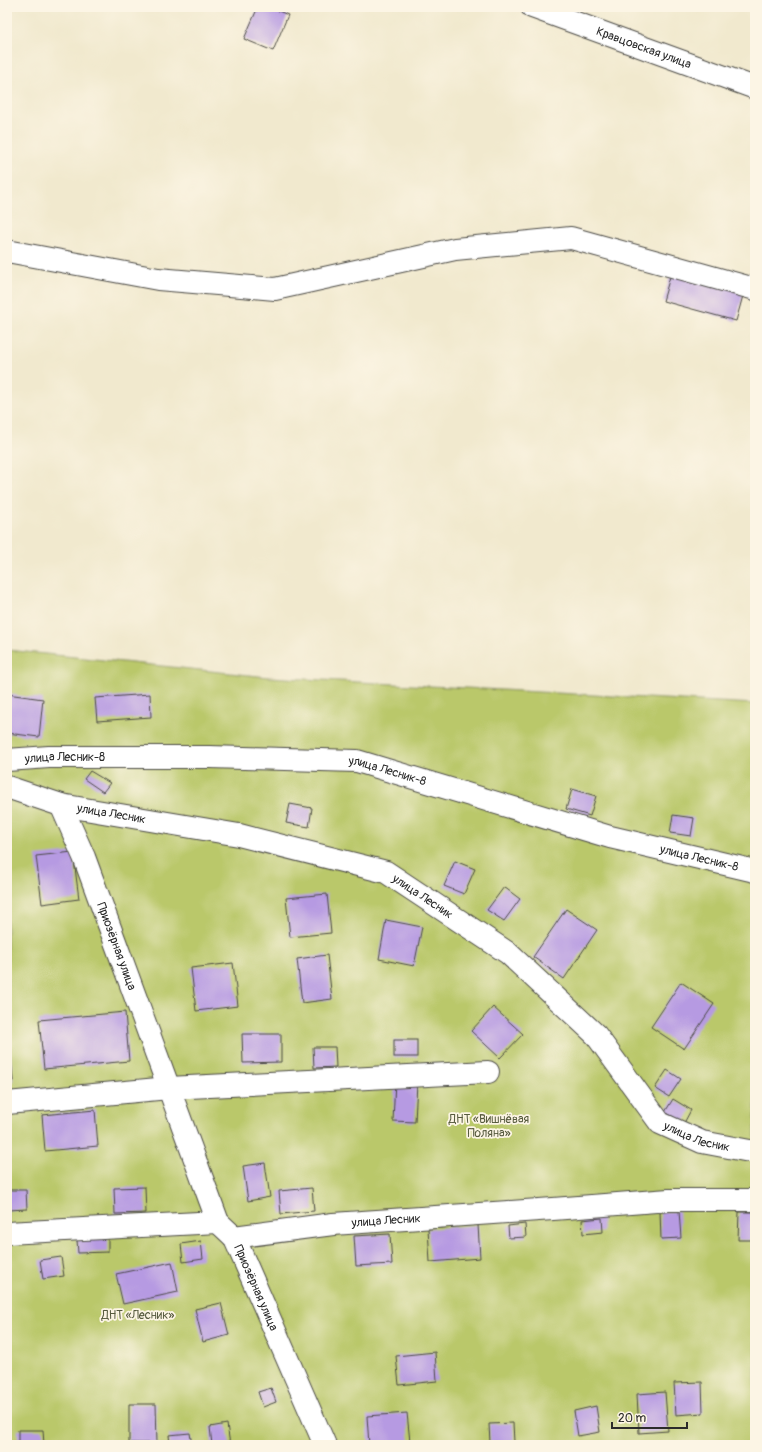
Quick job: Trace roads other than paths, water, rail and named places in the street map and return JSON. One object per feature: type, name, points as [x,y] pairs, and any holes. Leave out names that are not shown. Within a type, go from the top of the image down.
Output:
[{"type":"street","name":"Кравцовская улица","points":[[532,7],[755,88]]},
{"type":"street","points":[[7,251],[158,279],[275,289],[455,249],[571,238],[755,289]]},
{"type":"street","name":"улица Лесник-8","points":[[7,760],[49,757],[209,757],[357,761],[610,837],[755,871]]},
{"type":"street","name":"улица Лесник","points":[[7,788],[62,805],[239,835],[386,872],[508,953],[596,1035],[660,1123],[702,1142],[755,1152]]},
{"type":"street","name":"Приозёрная улица","points":[[62,805],[84,857],[218,1222],[234,1237],[325,1445]]},
{"type":"street","points":[[7,1103],[169,1088],[488,1072]]},
{"type":"street","name":"улица Лесник","points":[[234,1237],[333,1224],[669,1200],[755,1200]]},
{"type":"street","points":[[7,1233],[218,1222]]},
{"type":"park label","name":"ДНТ «Вишнёвая Поляна»","points":[[489,1126]]},
{"type":"park label","name":"ДНТ «Лесник»","points":[[138,1315]]}]
